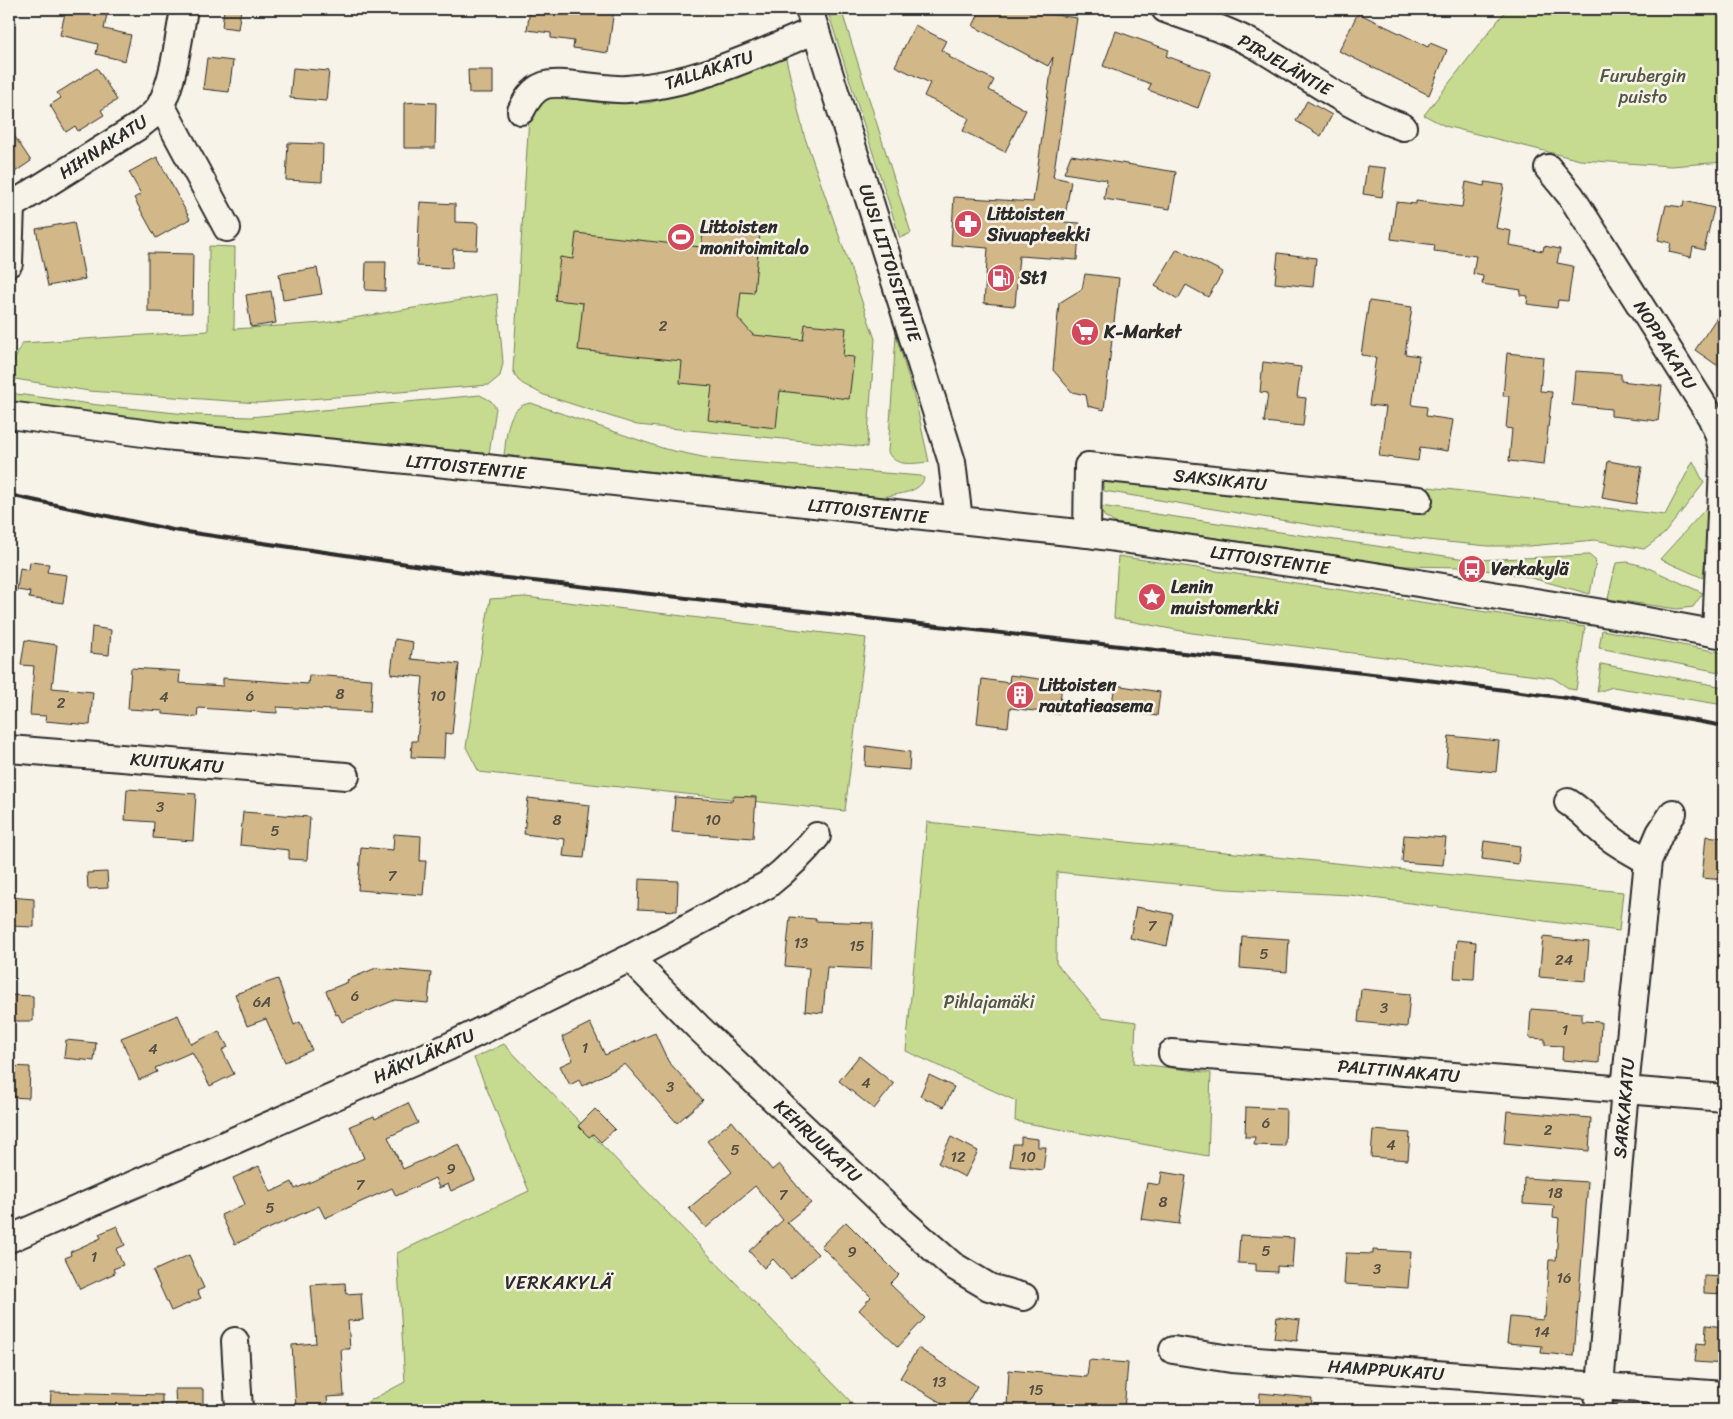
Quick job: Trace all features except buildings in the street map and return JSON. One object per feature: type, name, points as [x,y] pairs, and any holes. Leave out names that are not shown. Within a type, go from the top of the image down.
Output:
[{"type":"street","name":"HIHNAKATU","points":[[10,207],[151,117],[161,105],[170,80],[184,9]]},
{"type":"street","name":"PIRJELÄNTIE","points":[[1165,9],[1209,16],[1335,94],[1374,116],[1403,127]]},
{"type":"street","name":"TALLAKATU","points":[[522,111],[529,97],[542,86],[558,84],[623,90],[663,86],[706,74],[813,20]]},
{"type":"street","name":"UUSI LITTOISTENTIE","points":[[813,20],[952,462],[959,520]]},
{"type":"street","points":[[161,105],[227,228]]},
{"type":"street","name":"NOPPAKATU","points":[[1548,168],[1571,196],[1718,415],[1718,433],[1723,465],[1720,634]]},
{"type":"street","points":[[9,263],[10,207]]},
{"type":"street","name":"LITTOISTENTIE","points":[[9,415],[165,436],[486,468],[1087,534],[1341,571],[1603,613],[1720,634]]},
{"type":"street","name":"SAKSIKATU","points":[[1087,534],[1088,466],[1419,500]]},
{"type":"street","name":"KUITUKATU","points":[[9,750],[346,776]]},
{"type":"street","points":[[1568,802],[1581,810],[1616,843],[1648,861]]},
{"type":"street","name":"SARKAKATU","points":[[1599,1398],[1625,1089],[1648,861],[1660,832],[1673,813]]},
{"type":"street","name":"HÄKYLÄKATU","points":[[9,1239],[448,1047],[630,958],[767,885],[784,872],[817,836]]},
{"type":"street","name":"KEHRUUKATU","points":[[630,958],[698,1027],[901,1220],[952,1265],[989,1287],[1024,1297]]},
{"type":"street","name":"PALTTINAKATU","points":[[1172,1053],[1724,1098]]},
{"type":"street","points":[[235,1341],[240,1410]]},
{"type":"street","name":"HAMPPUKATU","points":[[1173,1350],[1231,1359],[1599,1398],[1724,1396]]},
{"type":"green space","points":[[827,9],[841,9],[911,233],[900,238]]},
{"type":"green space","name":"Furubergin puisto","points":[[1507,9],[1724,9],[1724,162],[1671,166],[1580,160],[1445,126],[1424,115]]},
{"type":"green space","name":"Littoisten monitoimitalo","points":[[786,59],[804,135],[875,339],[867,447],[637,425],[544,395],[518,380],[513,370],[529,117],[544,95],[602,103],[649,103]]},
{"type":"green space","points":[[209,246],[235,247],[234,329],[324,323],[497,294],[503,363],[500,376],[489,385],[258,403],[89,391],[9,378],[9,373],[22,343],[208,331]]},
{"type":"green space","points":[[896,335],[916,403],[929,462],[900,462],[891,457],[888,452]]},
{"type":"green space","points":[[9,393],[98,405],[196,415],[250,417],[480,395],[491,401],[496,408],[489,454],[101,418],[9,404]]},
{"type":"green space","points":[[531,403],[665,449],[712,459],[921,476],[924,478],[922,483],[913,490],[883,497],[504,455],[507,431],[512,415],[523,405]]},
{"type":"green space","points":[[1693,461],[1704,483],[1664,534],[1644,549],[1595,540],[1529,546],[1488,546],[1360,533],[1104,491],[1103,481],[1425,515],[1429,487],[1665,515]]},
{"type":"green space","points":[[1711,503],[1703,578],[1660,559]]},
{"type":"green space","points":[[1100,506],[1466,559],[1465,567],[1404,566],[1115,523],[1104,516]]},
{"type":"green space","points":[[1589,555],[1596,561],[1590,594],[1524,576],[1478,569],[1478,560]]},
{"type":"green space","points":[[1118,556],[1585,627],[1576,690],[1570,689],[1553,678],[1192,633],[1114,618]]},
{"type":"green space","points":[[1627,562],[1644,566],[1703,593],[1693,607],[1677,609],[1608,599],[1616,563]]},
{"type":"green space","points":[[525,597],[866,638],[845,811],[479,772],[466,747],[490,599]]},
{"type":"green space","points":[[1602,630],[1724,653],[1724,673],[1599,648]]},
{"type":"green space","points":[[1601,664],[1724,687],[1724,705],[1613,687],[1597,692]]},
{"type":"green space","name":"Pihlajamäki","points":[[927,822],[1623,892],[1619,931],[1350,895],[1226,889],[1057,872],[1056,963],[1102,1017],[1136,1022],[1134,1063],[1211,1073],[1208,1156],[1015,1121],[1016,1101],[906,1051]]},
{"type":"green space","points":[[504,1044],[859,1410],[327,1410],[356,1408],[405,1382],[397,1253],[529,1191],[474,1058]]},
{"type":"railway","points":[[9,495],[173,530],[497,577],[1435,681],[1567,698],[1724,726]]},
{"type":"place","name":"Littoisten Sivuapteekki","points":[[968,224]]},
{"type":"place","name":"Littoisten monitoimitalo","points":[[681,237]]},
{"type":"place","name":"St1","points":[[1001,278]]},
{"type":"place","name":"K-Market","points":[[1085,332]]},
{"type":"place","name":"Verkakylä","points":[[1472,569]]},
{"type":"place","name":"Lenin muistomerkki","points":[[1152,597]]},
{"type":"place","name":"Littoisten rautatieasema","points":[[1020,695]]},
{"type":"district","name":"VERKAKYLÄ","points":[[559,1282]]}]
